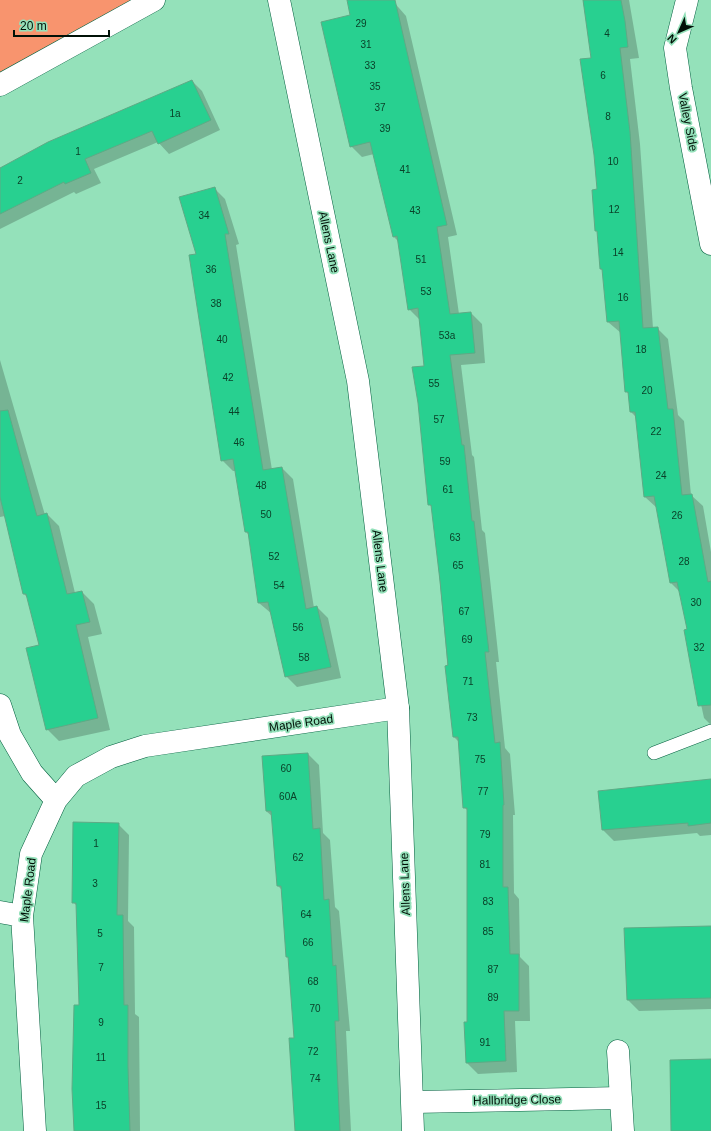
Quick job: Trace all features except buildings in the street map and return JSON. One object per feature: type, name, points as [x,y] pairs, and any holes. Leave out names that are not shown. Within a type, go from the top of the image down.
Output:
[{"type":"street","points":[[0,85],[154,0]]},
{"type":"street","name":"Allens Lane","points":[[279,0],[358,381],[398,708],[413,1131]]},
{"type":"street","name":"Valley Side","points":[[687,0],[675,48],[681,88],[711,236]]},
{"type":"street","points":[[0,705],[10,735],[32,773],[56,800]]},
{"type":"street","name":"Maple Road","points":[[35,1131],[22,916],[31,854],[56,800],[76,776],[111,757],[145,746],[398,708]]},
{"type":"street","points":[[0,912],[22,916]]},
{"type":"street","points":[[618,1051],[623,1131]]},
{"type":"street","name":"Hallbridge Close","points":[[413,1102],[621,1098]]},
{"type":"lane","points":[[654,753],[711,731]]},
{"type":"shaded area","points":[[0,0],[146,0],[0,84]]}]
